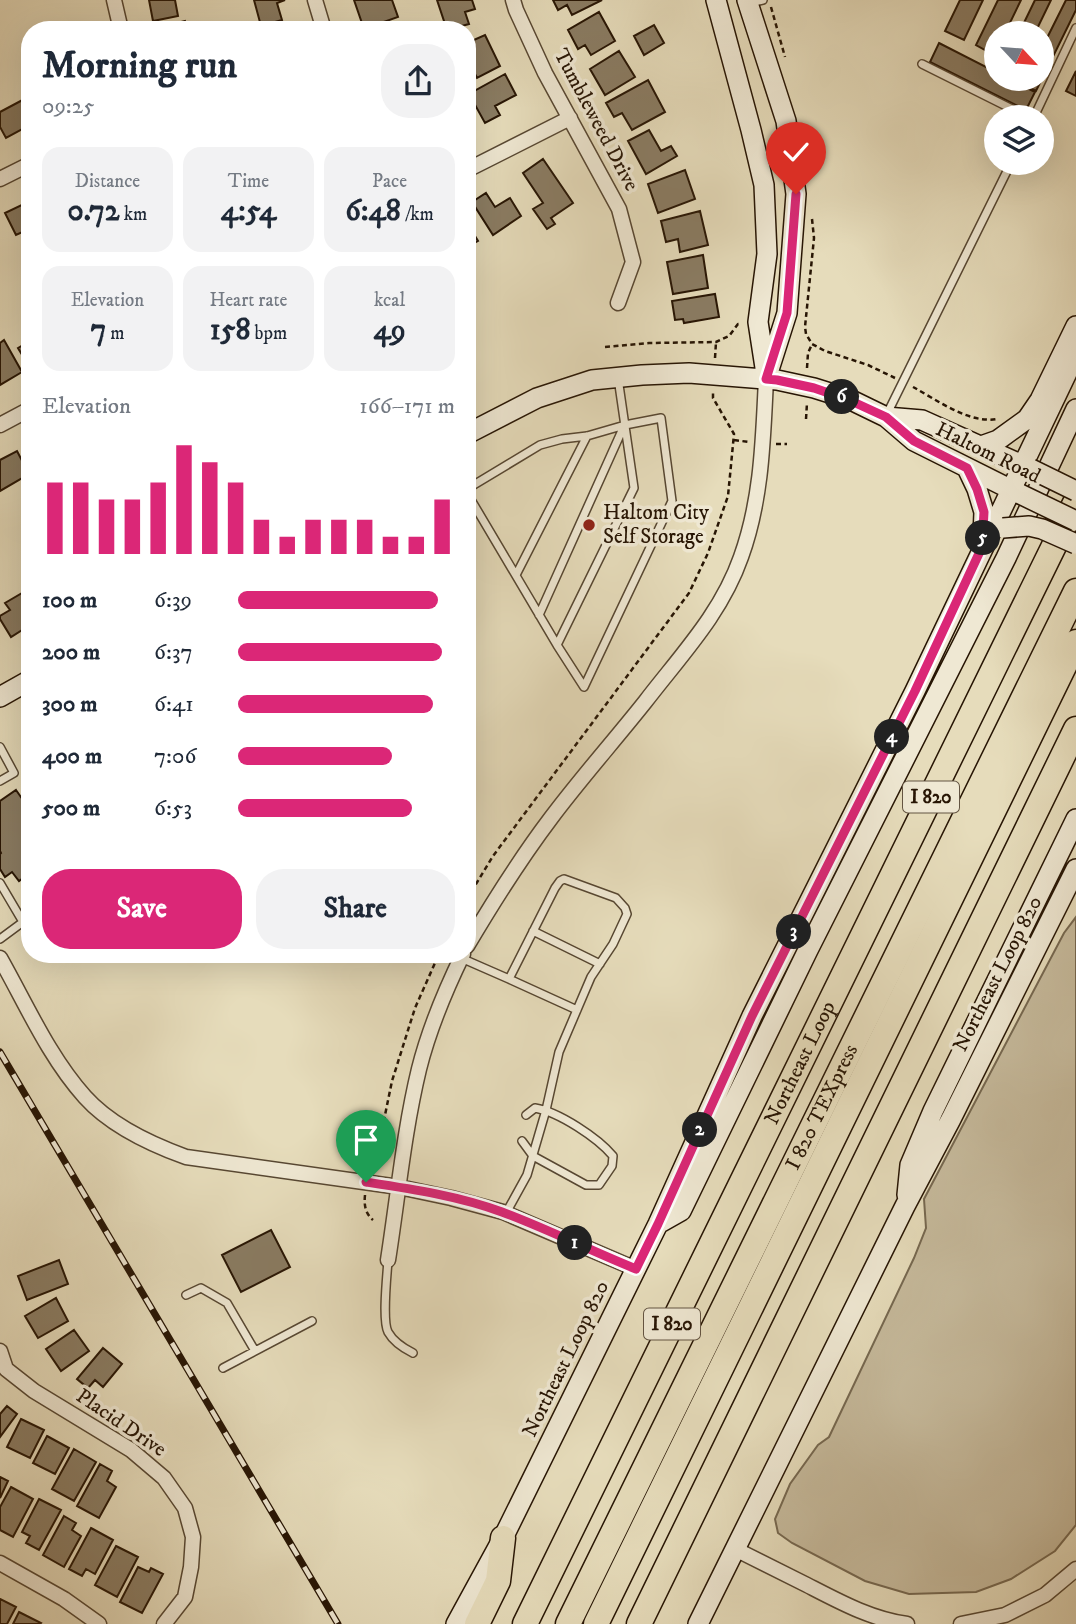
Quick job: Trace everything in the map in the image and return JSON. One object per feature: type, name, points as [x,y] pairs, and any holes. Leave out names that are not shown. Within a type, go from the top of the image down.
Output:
[{"type":"highway","name":"Northeast Loop","points":[[525,1624],[1076,501]]},
{"type":"highway","name":"I 820 TEXpress","points":[[568,1624],[1076,591]]},
{"type":"highway","name":"I 820 TEXpress","points":[[596,1624],[1076,642]]},
{"type":"highway","points":[[639,1624],[1076,729]]},
{"type":"highway","points":[[477,1624],[498,1581],[503,1538]]},
{"type":"main road","points":[[753,1],[786,121],[796,194],[787,313],[766,379],[758,322],[767,254],[764,185],[718,7],[753,1]]},
{"type":"main road","points":[[981,446],[998,440],[1027,419],[1040,400],[1076,326]]},
{"type":"main road","name":"Northeast Loop 820","points":[[456,1624],[503,1538],[658,1224],[752,1016],[915,691],[982,547],[1027,468],[1076,354]]},
{"type":"main road","name":"Haltom Road","points":[[476,429],[537,397],[592,380],[642,374],[689,373],[777,380],[814,388],[886,417],[914,441],[1076,521]]},
{"type":"main road","points":[[658,1224],[681,1211],[808,950],[1006,558],[1076,410]]},
{"type":"main road","name":"Haltom Road","points":[[886,417],[922,420],[1076,491]]},
{"type":"main road","points":[[967,468],[984,512],[982,547]]},
{"type":"main road","points":[[982,547],[1003,528],[1030,526],[1076,544]]},
{"type":"main road","points":[[0,697],[21,685]]},
{"type":"main road","points":[[905,1206],[910,1165],[933,1111],[1076,820]]},
{"type":"main road","name":"Northeast Loop 820","points":[[698,1624],[1076,869]]},
{"type":"street","points":[[114,0],[119,21]]},
{"type":"street","points":[[316,0],[322,21]]},
{"type":"street","name":"Tumbleweed Drive","points":[[513,0],[545,74],[620,209],[633,262],[618,303]]},
{"type":"street","points":[[476,165],[570,118]]},
{"type":"street","points":[[0,179],[21,168]]},
{"type":"street","points":[[476,932],[503,885],[552,817],[702,631],[725,596],[741,557],[759,488],[766,379]]},
{"type":"street","points":[[0,425],[21,414]]},
{"type":"street","points":[[0,958],[60,1065],[86,1099],[116,1123],[155,1145],[186,1157],[400,1187],[451,1198],[505,1214],[636,1269]]},
{"type":"street","points":[[388,1259],[419,1069],[437,1013],[460,963]]},
{"type":"street","name":"Placid Drive","points":[[0,1351],[3,1371],[131,1450],[163,1478],[185,1508],[193,1537],[191,1567],[185,1597],[164,1624]]},
{"type":"street","points":[[735,1549],[868,1615],[898,1623]]},
{"type":"street","points":[[0,1563],[64,1599],[99,1624]]},
{"type":"street","points":[[961,1624],[1005,1615],[1045,1595],[1076,1569]]},
{"type":"lane","points":[[1040,105],[1076,27]]},
{"type":"lane","points":[[922,64],[1004,105]]},
{"type":"lane","points":[[886,417],[1005,175]]},
{"type":"lane","points":[[557,645],[634,488],[618,377]]},
{"type":"lane","points":[[476,485],[540,445],[661,418],[673,500],[584,687],[476,506]]},
{"type":"lane","points":[[539,615],[625,425]]},
{"type":"lane","points":[[516,575],[587,436]]},
{"type":"lane","points":[[0,747],[14,773],[0,781]]},
{"type":"lane","points":[[505,1214],[527,1175],[559,1052],[592,977],[613,944],[627,914],[625,908],[616,898],[564,879],[560,881],[509,979]]},
{"type":"lane","points":[[0,883],[21,919]]},
{"type":"lane","points":[[0,939],[21,923]]},
{"type":"lane","points":[[533,931],[600,964]]},
{"type":"lane","points":[[476,960],[509,979],[577,1010]]},
{"type":"lane","points":[[522,1141],[533,1156],[586,1185],[599,1185],[612,1166],[613,1156],[593,1137],[546,1110],[535,1108],[526,1115]]},
{"type":"lane","points":[[388,1259],[385,1306],[388,1332],[404,1349],[414,1353]]},
{"type":"lane","points":[[186,1295],[201,1288],[227,1303],[255,1351]]},
{"type":"lane","points":[[223,1368],[312,1321]]},
{"type":"path","points":[[772,11],[786,61]]},
{"type":"path","points":[[811,211],[814,238],[805,327],[812,344],[868,365],[965,415],[986,421],[1003,417]]},
{"type":"path","points":[[605,348],[649,343],[716,342],[729,336],[738,324]]},
{"type":"path","points":[[476,884],[493,856],[689,593],[708,553],[727,496],[734,434],[713,398]]},
{"type":"path","points":[[369,1160],[377,1154],[392,1082],[415,1008],[435,963]]},
{"type":"path","points":[[364,1204],[368,1216],[373,1220]]},
{"type":"shaded area","points":[[1076,917],[1076,1525],[1055,1551],[1011,1579],[976,1592],[909,1594],[865,1581],[792,1543],[778,1533],[775,1519],[790,1484],[818,1445],[829,1437],[926,1228],[924,1199],[1064,933]]},
{"type":"building","points":[[149,0],[175,0],[178,16],[153,21]]},
{"type":"building","points":[[254,0],[285,0],[277,3],[282,20],[260,21]]},
{"type":"building","points":[[354,0],[392,0],[398,17],[387,21],[361,21]]},
{"type":"building","points":[[437,0],[472,0],[475,9],[465,12],[468,21],[444,21]]},
{"type":"building","points":[[553,0],[602,0],[572,15],[567,5],[558,10]]},
{"type":"building","points":[[960,0],[983,0],[964,40],[945,31]]},
{"type":"building","points":[[998,0],[1021,0],[1011,21],[988,21]]},
{"type":"building","points":[[1035,0],[1051,0],[1041,21],[1025,21]]},
{"type":"building","points":[[1066,0],[1076,0],[1076,10],[1054,55],[1054,24]]},
{"type":"building","points":[[599,12],[615,41],[591,55],[585,45],[578,49],[568,30]]},
{"type":"building","points":[[654,25],[664,43],[644,55],[634,36]]},
{"type":"building","points":[[984,29],[984,49],[976,45]]},
{"type":"building","points":[[485,35],[500,66],[477,78],[476,76],[476,39]]},
{"type":"building","points":[[939,43],[984,66],[984,89],[930,62]]},
{"type":"building","points":[[619,51],[635,77],[605,95],[590,69]]},
{"type":"building","points":[[1076,71],[1076,96],[1066,91]]},
{"type":"building","points":[[505,74],[516,95],[495,106],[500,115],[485,123],[476,107],[476,90]]},
{"type":"building","points":[[648,80],[665,112],[632,130],[622,113],[614,117],[606,103]]},
{"type":"building","points":[[988,91],[1035,92],[1028,105],[1016,105]]},
{"type":"building","points":[[21,101],[21,130],[6,138],[0,127],[0,112]]},
{"type":"building","points":[[649,130],[661,151],[671,146],[677,156],[646,174],[628,141]]},
{"type":"building","points":[[543,159],[573,203],[551,218],[555,224],[547,229],[533,209],[543,203],[523,173]]},
{"type":"building","points":[[685,170],[695,199],[658,213],[648,184]]},
{"type":"building","points":[[486,193],[495,207],[510,198],[521,216],[493,235],[476,208],[476,199]]},
{"type":"building","points":[[21,205],[21,233],[16,235],[5,213]]},
{"type":"building","points":[[700,211],[708,245],[680,252],[678,239],[666,242],[661,221]]},
{"type":"building","points":[[703,255],[708,288],[673,294],[667,262]]},
{"type":"building","points":[[715,294],[719,317],[684,323],[683,319],[675,320],[672,301]]},
{"type":"building","points":[[4,340],[21,373],[0,385],[0,343]]},
{"type":"building","points":[[17,451],[21,459],[21,479],[0,491],[0,460]]},
{"type":"building","points":[[21,594],[21,631],[11,637],[0,619],[0,616],[10,610],[5,603]]},
{"type":"building","points":[[16,790],[21,797],[19,881],[12,872],[5,877],[0,869],[0,801]]},
{"type":"building","points":[[271,1230],[290,1267],[241,1292],[222,1255]]},
{"type":"building","points":[[59,1260],[68,1284],[27,1300],[18,1276]]},
{"type":"building","points":[[56,1298],[68,1321],[38,1338],[25,1316]]},
{"type":"building","points":[[74,1330],[89,1351],[61,1371],[46,1349]]},
{"type":"building","points":[[103,1348],[122,1364],[103,1387],[95,1380],[88,1388],[77,1379]]},
{"type":"building","points":[[7,1406],[17,1414],[0,1437],[0,1414]]},
{"type":"building","points":[[21,1419],[44,1430],[30,1458],[7,1447]]},
{"type":"building","points":[[47,1436],[69,1448],[55,1474],[33,1463]]},
{"type":"building","points":[[74,1449],[96,1462],[74,1501],[52,1489]]},
{"type":"building","points":[[100,1464],[112,1471],[107,1481],[116,1487],[99,1518],[77,1506]]},
{"type":"building","points":[[0,1477],[8,1481],[0,1498]]},
{"type":"building","points":[[11,1487],[33,1499],[13,1537],[0,1530],[0,1507]]},
{"type":"building","points":[[39,1499],[61,1510],[39,1550],[26,1543],[30,1536],[22,1532]]},
{"type":"building","points":[[64,1516],[76,1523],[72,1530],[81,1536],[64,1567],[43,1555]]},
{"type":"building","points":[[91,1528],[113,1540],[95,1574],[86,1569],[82,1576],[69,1569]]},
{"type":"building","points":[[116,1546],[138,1557],[117,1597],[95,1585]]},
{"type":"building","points":[[138,1567],[149,1572],[151,1568],[163,1574],[142,1613],[120,1602]]},
{"type":"building","points":[[0,1599],[16,1607],[7,1624],[0,1624]]},
{"type":"building","points":[[19,1612],[41,1623],[13,1624]]},
{"type":"railway","points":[[0,1052],[338,1624]]},
{"type":"place","name":"Haltom City Self Storage","points":[[589,525]]},
{"type":"route","points":[[366,1182],[451,1198],[503,1212],[636,1269],[752,1016],[915,691],[982,547],[984,512],[967,468],[914,441],[886,417],[849,400],[814,388],[766,379],[787,313],[796,194]]}]
